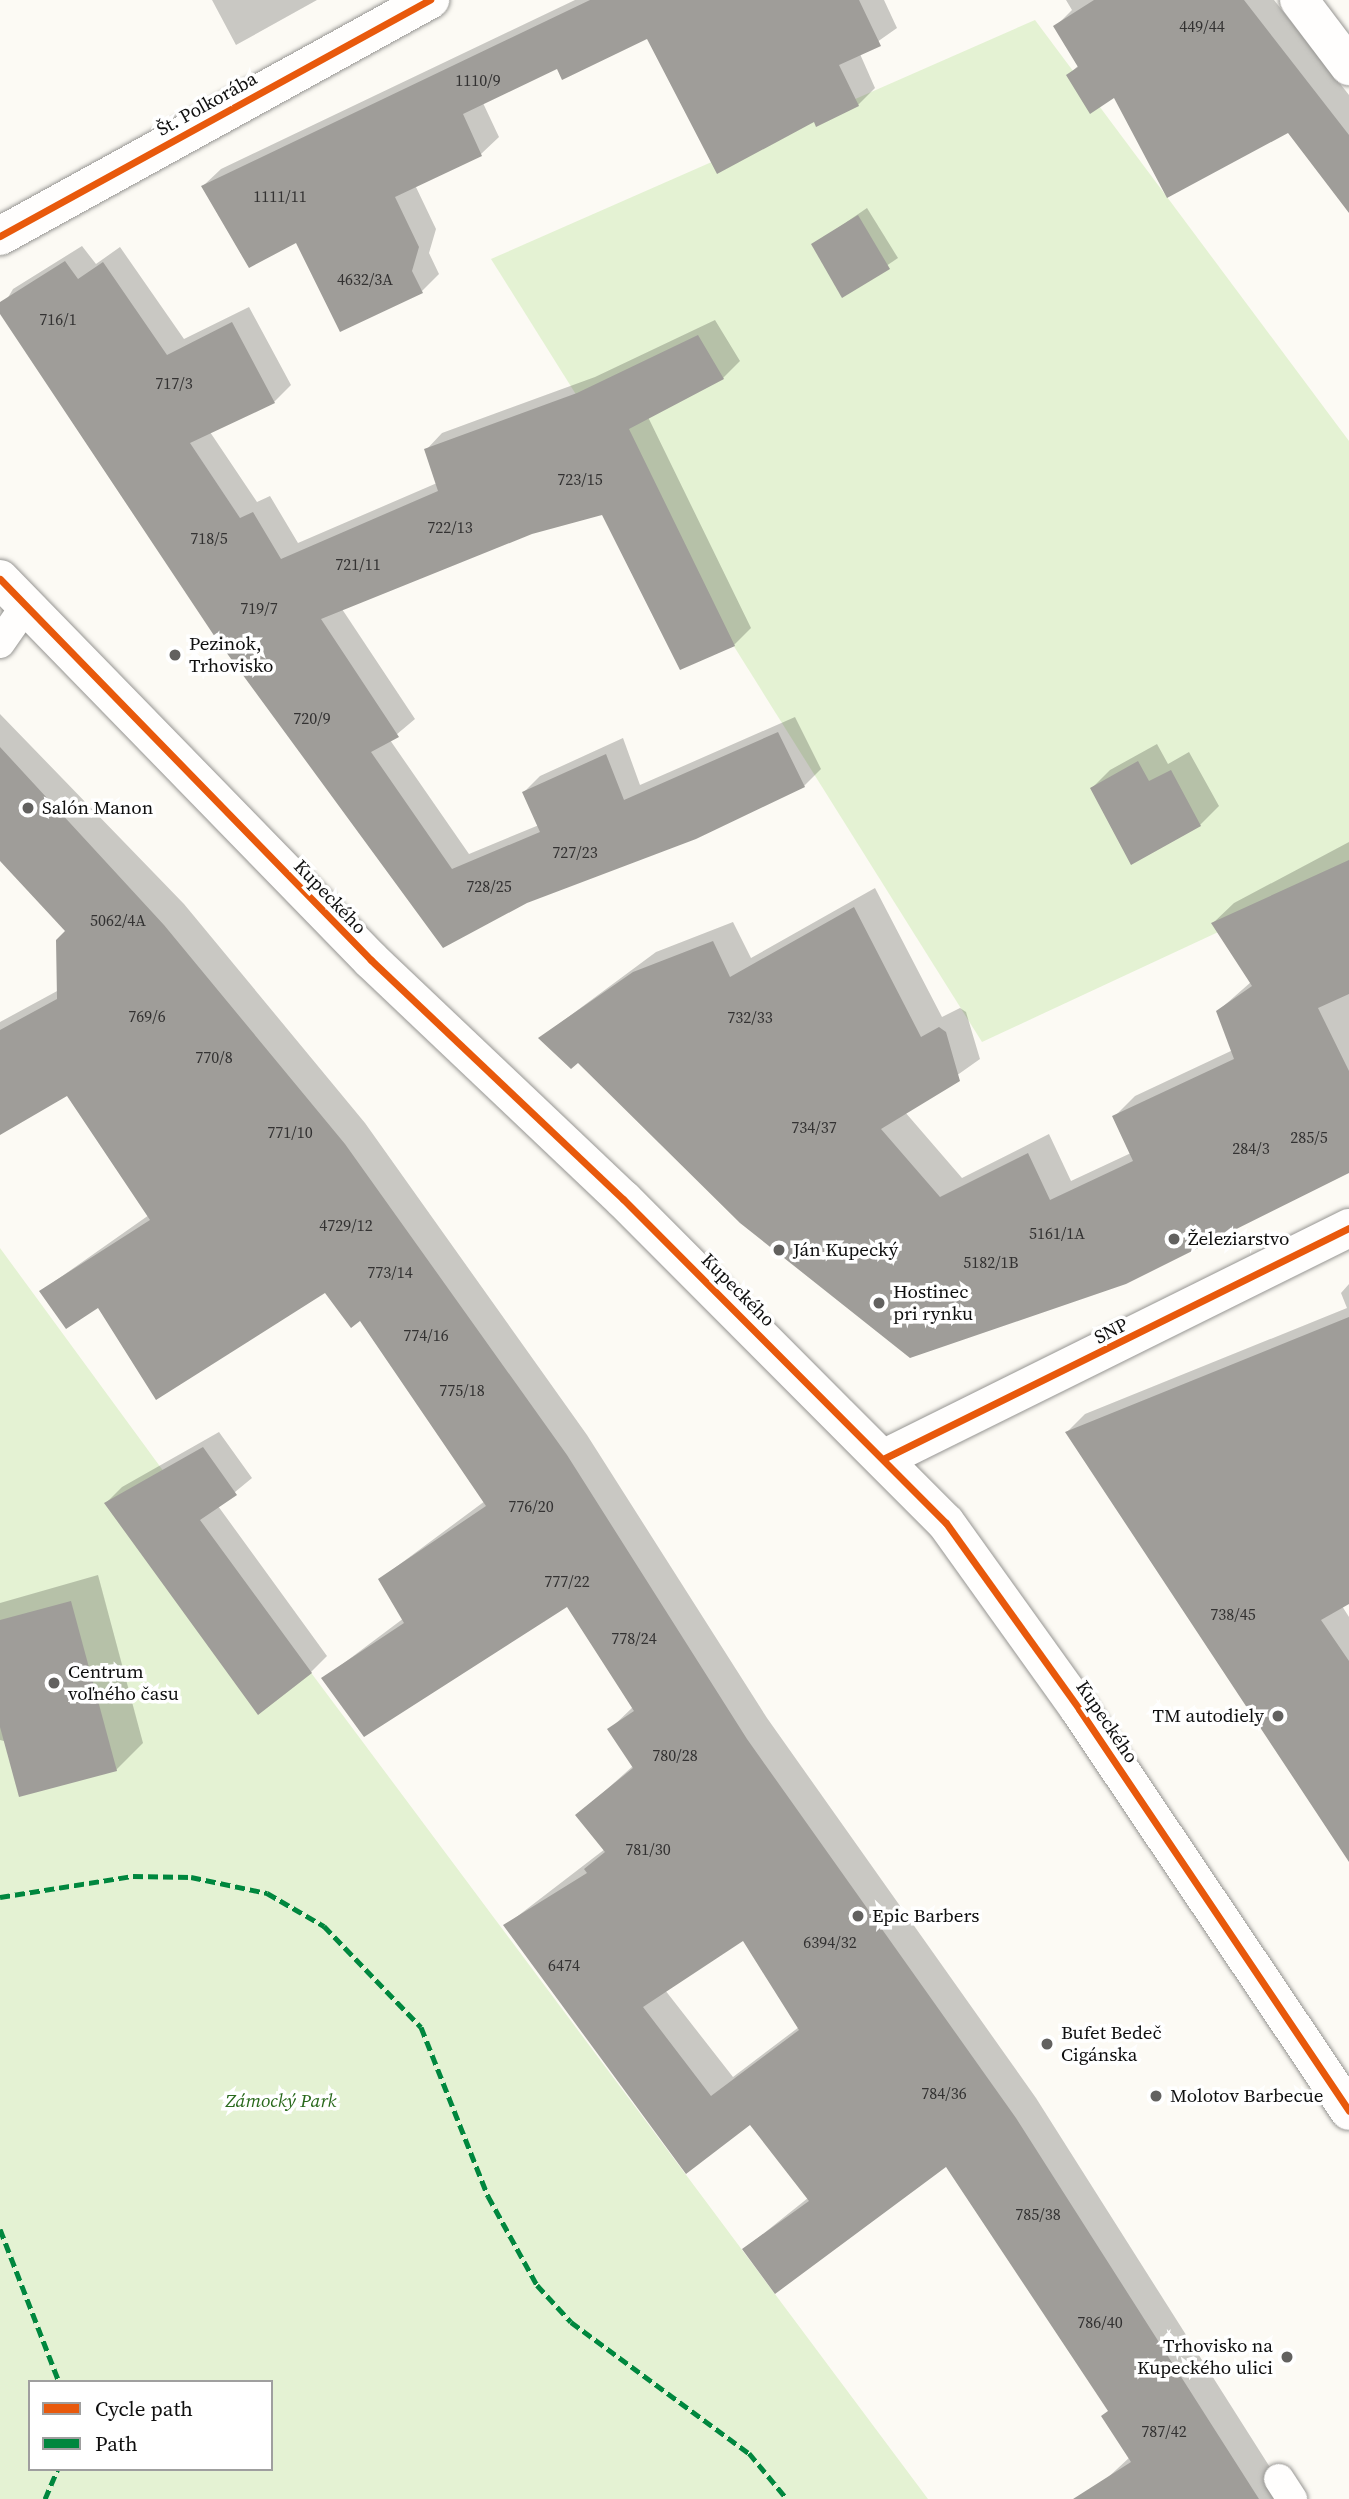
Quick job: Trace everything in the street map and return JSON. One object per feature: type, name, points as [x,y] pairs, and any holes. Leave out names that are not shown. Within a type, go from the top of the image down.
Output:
[{"type":"street","name":"Št. Polkorába","points":[[0,236],[430,0]]},
{"type":"street","points":[[1299,0],[1349,66]]},
{"type":"street","name":"Kupeckého","points":[[14,592],[371,960],[885,1458],[992,1583],[1349,2111]]},
{"type":"street","name":"SNP","points":[[885,1458],[1349,1228]]},
{"type":"lane","points":[[0,643],[14,592]]},
{"type":"green space","points":[[1035,20],[1349,441],[1349,871],[982,1042],[491,259]]},
{"type":"green space","name":"Zámocký Park","points":[[0,1248],[312,1674],[928,2499],[0,2499]]},
{"type":"building","points":[[590,0],[859,0],[881,46],[839,65],[859,106],[816,127],[814,122],[717,174],[647,39],[562,80],[557,69],[463,114],[482,156],[395,197],[419,247],[412,271],[423,293],[340,332],[296,243],[249,268],[201,186]]},
{"type":"building","points":[[1094,0],[1244,0],[1349,135],[1349,213],[1288,133],[1167,198],[1114,98],[1090,114],[1066,75],[1078,67],[1053,26]]},
{"type":"building","points":[[858,215],[890,269],[842,298],[811,244]]},
{"type":"building","points":[[65,261],[78,279],[103,262],[167,355],[232,322],[275,403],[190,443],[240,518],[253,512],[281,559],[438,491],[424,449],[577,393],[698,335],[724,379],[629,429],[735,646],[680,670],[602,515],[532,534],[321,619],[399,737],[371,752],[452,869],[540,832],[522,792],[606,754],[624,800],[778,732],[805,787],[696,839],[527,903],[443,948],[215,637],[0,314],[0,302]]},
{"type":"building","points":[[0,747],[164,925],[345,1144],[567,1455],[747,1739],[1016,2118],[1259,2499],[1073,2499],[1131,2462],[1101,2416],[1108,2411],[946,2167],[775,2294],[742,2249],[809,2201],[750,2125],[686,2174],[503,1925],[587,1873],[584,1869],[605,1852],[575,1815],[633,1768],[607,1729],[634,1711],[567,1607],[364,1737],[321,1678],[404,1623],[378,1579],[486,1506],[360,1321],[351,1328],[325,1293],[156,1400],[98,1308],[66,1329],[39,1291],[150,1220],[67,1096],[0,1135],[0,1030],[57,999],[56,940],[65,931],[0,861]],"holes":[[[743,1941],[799,2030],[711,2096],[643,2007]]]},
{"type":"building","points":[[1138,761],[1149,781],[1171,770],[1201,826],[1131,865],[1090,788]]},
{"type":"building","points":[[1349,860],[1349,994],[1318,1008],[1349,1071],[1349,1173],[1126,1284],[910,1358],[740,1223],[578,1063],[571,1069],[538,1038],[633,972],[713,941],[730,977],[854,907],[921,1037],[939,1027],[946,1032],[960,1081],[881,1129],[940,1197],[1028,1153],[1050,1200],[1133,1161],[1112,1116],[1234,1059],[1216,1011],[1252,986],[1211,923]]},
{"type":"building","points":[[1349,1317],[1349,1604],[1321,1620],[1349,1661],[1349,1862],[1065,1432]]},
{"type":"building","points":[[203,1447],[237,1495],[200,1520],[312,1673],[258,1715],[104,1503]]},
{"type":"building","name":"Centrum voľného času","points":[[71,1601],[117,1771],[19,1797],[0,1727],[0,1620]]},
{"type":"marked path","points":[[0,1897],[133,1876],[191,1877],[267,1893],[324,1926],[421,2027],[488,2196],[537,2285],[571,2322],[749,2453],[787,2499]]},
{"type":"marked path","points":[[0,2229],[58,2380]]},
{"type":"marked path","points":[[45,2499],[57,2471]]},
{"type":"cycle path","points":[[0,236],[430,0]]},
{"type":"cycle path","points":[[0,579],[371,960],[623,1199],[946,1523],[1079,1709],[1349,2111]]},
{"type":"cycle path","points":[[885,1458],[1349,1228]]},
{"type":"place","name":"Pezinok, Trhovisko","points":[[175,655]]},
{"type":"place","name":"Salón Manon","points":[[28,808]]},
{"type":"place","name":"Železiarstvo","points":[[1174,1239]]},
{"type":"place","name":"Ján Kupecký","points":[[779,1250]]},
{"type":"place","name":"Hostinec pri rynku","points":[[879,1303]]},
{"type":"place","name":"Centrum voľného času","points":[[54,1683]]},
{"type":"place","name":"TM autodiely","points":[[1278,1716]]},
{"type":"place","name":"Epic Barbers","points":[[858,1916]]},
{"type":"place","name":"Bufet Bedeč Cigánska","points":[[1047,2044]]},
{"type":"place","name":"Molotov Barbecue","points":[[1156,2096]]},
{"type":"place","name":"Trhovisko na Kupeckého ulici","points":[[1287,2357]]}]
